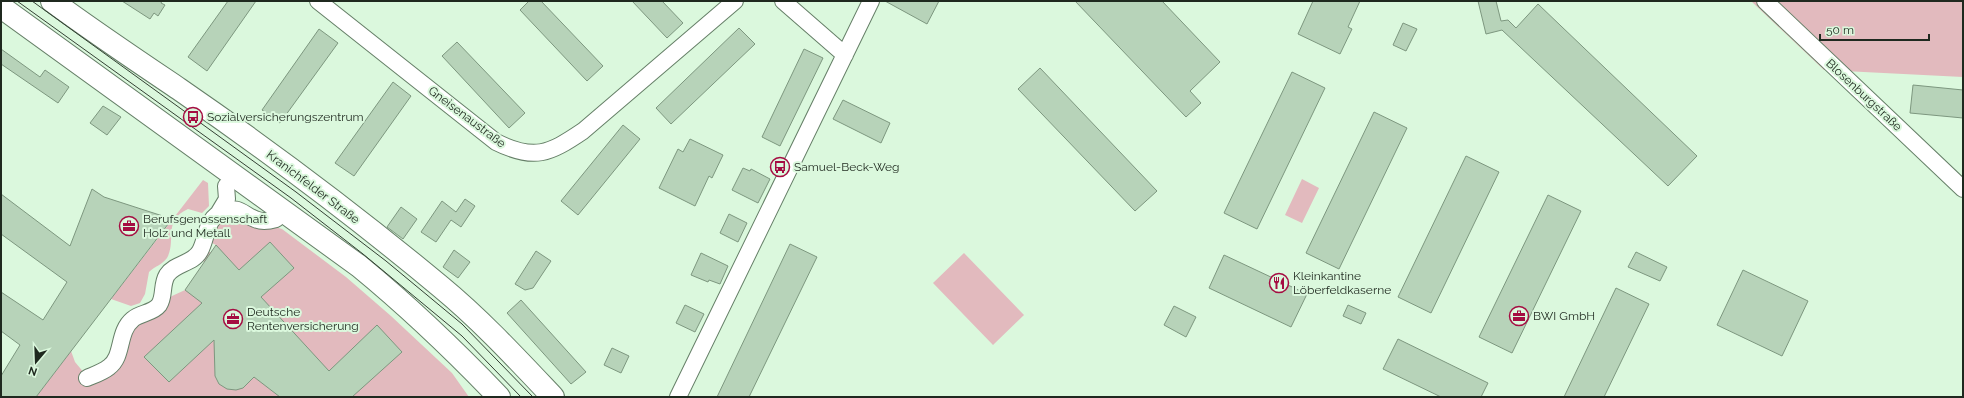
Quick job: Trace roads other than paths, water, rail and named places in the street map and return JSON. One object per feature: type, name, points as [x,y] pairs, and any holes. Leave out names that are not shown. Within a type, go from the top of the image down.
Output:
[{"type":"main road","name":"Kranichfelder Straße","points":[[52,1],[304,180],[366,226],[442,287],[476,318],[506,347],[553,397]]},
{"type":"main road","points":[[1,7],[359,266],[405,304],[448,344],[499,397]]},
{"type":"street","name":"Gneisenaustraße","points":[[318,1],[496,142],[511,150],[528,153],[541,153],[560,147],[583,132],[735,1]]},
{"type":"street","points":[[783,1],[845,55]]},
{"type":"street","points":[[678,397],[871,1]]},
{"type":"street","name":"Blosenburgstraße","points":[[1765,1],[1963,189]]},
{"type":"street","points":[[87,378],[110,367],[118,356],[124,330],[132,319],[158,306],[162,297],[163,283],[167,274],[197,255],[204,241],[206,229],[218,214],[227,199],[226,186]]},
{"type":"street","points":[[218,214],[230,209],[238,209],[258,220],[276,220]]},
{"type":"tram line","points":[[17,1],[291,198],[363,254],[462,336],[521,397]]},
{"type":"tram line","points":[[32,1],[296,192],[386,261],[462,324],[533,397]]},
{"type":"place","name":"Sozialversicherungszentrum","points":[[193,117]]},
{"type":"place","name":"Samuel-Beck-Weg","points":[[780,167]]},
{"type":"place","name":"Berufsgenossenschaft Holz und Metall","points":[[129,226]]},
{"type":"place","name":"Kleinkantine Löberfeldkaserne","points":[[1279,283]]},
{"type":"place","name":"BWI GmbH","points":[[1519,316]]},
{"type":"place","name":"Deutsche Rentenversicherung","points":[[233,319]]}]
